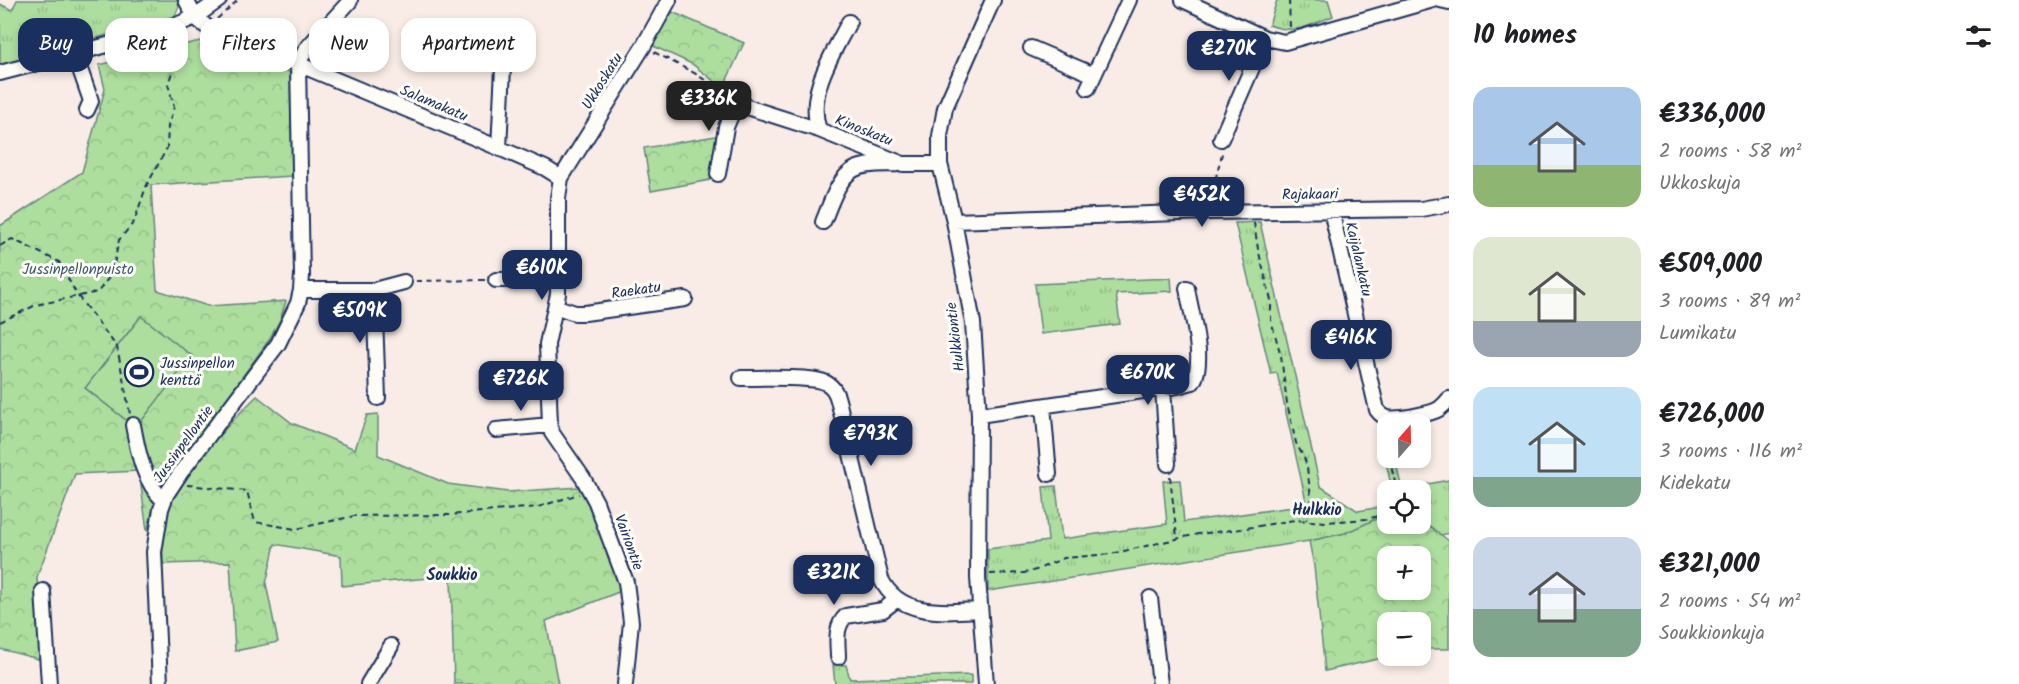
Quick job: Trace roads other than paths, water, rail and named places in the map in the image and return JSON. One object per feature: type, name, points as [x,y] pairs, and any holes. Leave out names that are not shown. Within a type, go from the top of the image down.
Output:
[{"type":"street","points":[[186,0],[195,17]]},
{"type":"street","points":[[93,50],[165,30],[195,17],[219,0]]},
{"type":"street","name":"Ukkoskatu","points":[[561,178],[643,47],[669,0]]},
{"type":"street","name":"Hulkkiontie","points":[[986,684],[978,574],[979,415],[973,323],[954,221],[940,164],[940,136],[945,108],[993,0]]},
{"type":"street","points":[[1031,48],[1091,81],[1129,0]]},
{"type":"street","points":[[1183,0],[1275,41],[1295,41],[1433,0]]},
{"type":"street","points":[[1440,0],[1449,3]]},
{"type":"street","points":[[298,64],[306,49],[350,1]]},
{"type":"street","name":"Salamakatu","points":[[195,17],[213,32],[298,64],[500,148],[545,168],[561,178]]},
{"type":"street","name":"Kinoskatu","points":[[849,22],[829,61],[817,96],[815,109],[819,130],[903,164],[940,164]]},
{"type":"street","points":[[1221,139],[1265,38]]},
{"type":"street","name":"Jussinpellontie","points":[[160,684],[154,552],[157,522],[164,501],[173,484],[278,344],[292,317],[301,290],[298,64]]},
{"type":"street","points":[[0,73],[18,69]]},
{"type":"street","points":[[81,72],[91,101],[87,110]]},
{"type":"street","points":[[500,148],[503,72]]},
{"type":"street","points":[[722,93],[736,103],[819,130]]},
{"type":"street","points":[[718,174],[726,127],[736,103]]},
{"type":"street","points":[[823,222],[838,188],[854,170],[865,166],[903,164]]},
{"type":"street","points":[[496,430],[550,425],[547,344],[557,307],[558,198],[561,178]]},
{"type":"street","name":"Rajakaari","points":[[954,221],[1207,212],[1421,209],[1449,204]]},
{"type":"street","name":"Kaijalankatu","points":[[1331,210],[1377,410],[1389,419],[1396,418],[1432,412],[1440,409],[1449,399]]},
{"type":"street","points":[[496,280],[559,279]]},
{"type":"street","points":[[301,290],[374,290],[404,282]]},
{"type":"street","points":[[979,415],[1193,382],[1197,374],[1199,358],[1187,288]]},
{"type":"street","points":[[374,290],[378,398]]},
{"type":"street","name":"Raekatu","points":[[557,307],[575,313],[585,313],[685,299]]},
{"type":"street","points":[[741,378],[815,380],[824,382],[836,392],[881,579],[890,595],[914,607],[935,612],[980,610]]},
{"type":"street","points":[[1163,388],[1168,464]]},
{"type":"street","points":[[1043,406],[1049,474]]},
{"type":"street","points":[[133,425],[146,476],[164,501]]},
{"type":"street","name":"Vairiontie","points":[[550,425],[558,443],[590,490],[626,582],[631,628],[625,684]]},
{"type":"street","points":[[43,591],[49,684]]},
{"type":"street","points":[[1150,598],[1160,684]]},
{"type":"street","points":[[838,657],[838,631],[846,616],[883,610],[896,600]]},
{"type":"street","points":[[368,684],[391,646]]},
{"type":"place","name":"Jussinpellon kenttä","points":[[139,372]]},
{"type":"district","name":"Hulkkio","points":[[1317,509]]},
{"type":"district","name":"Soukkio","points":[[452,574]]},
{"type":"park label","name":"Jussinpellonpuisto","points":[[78,269]]}]
